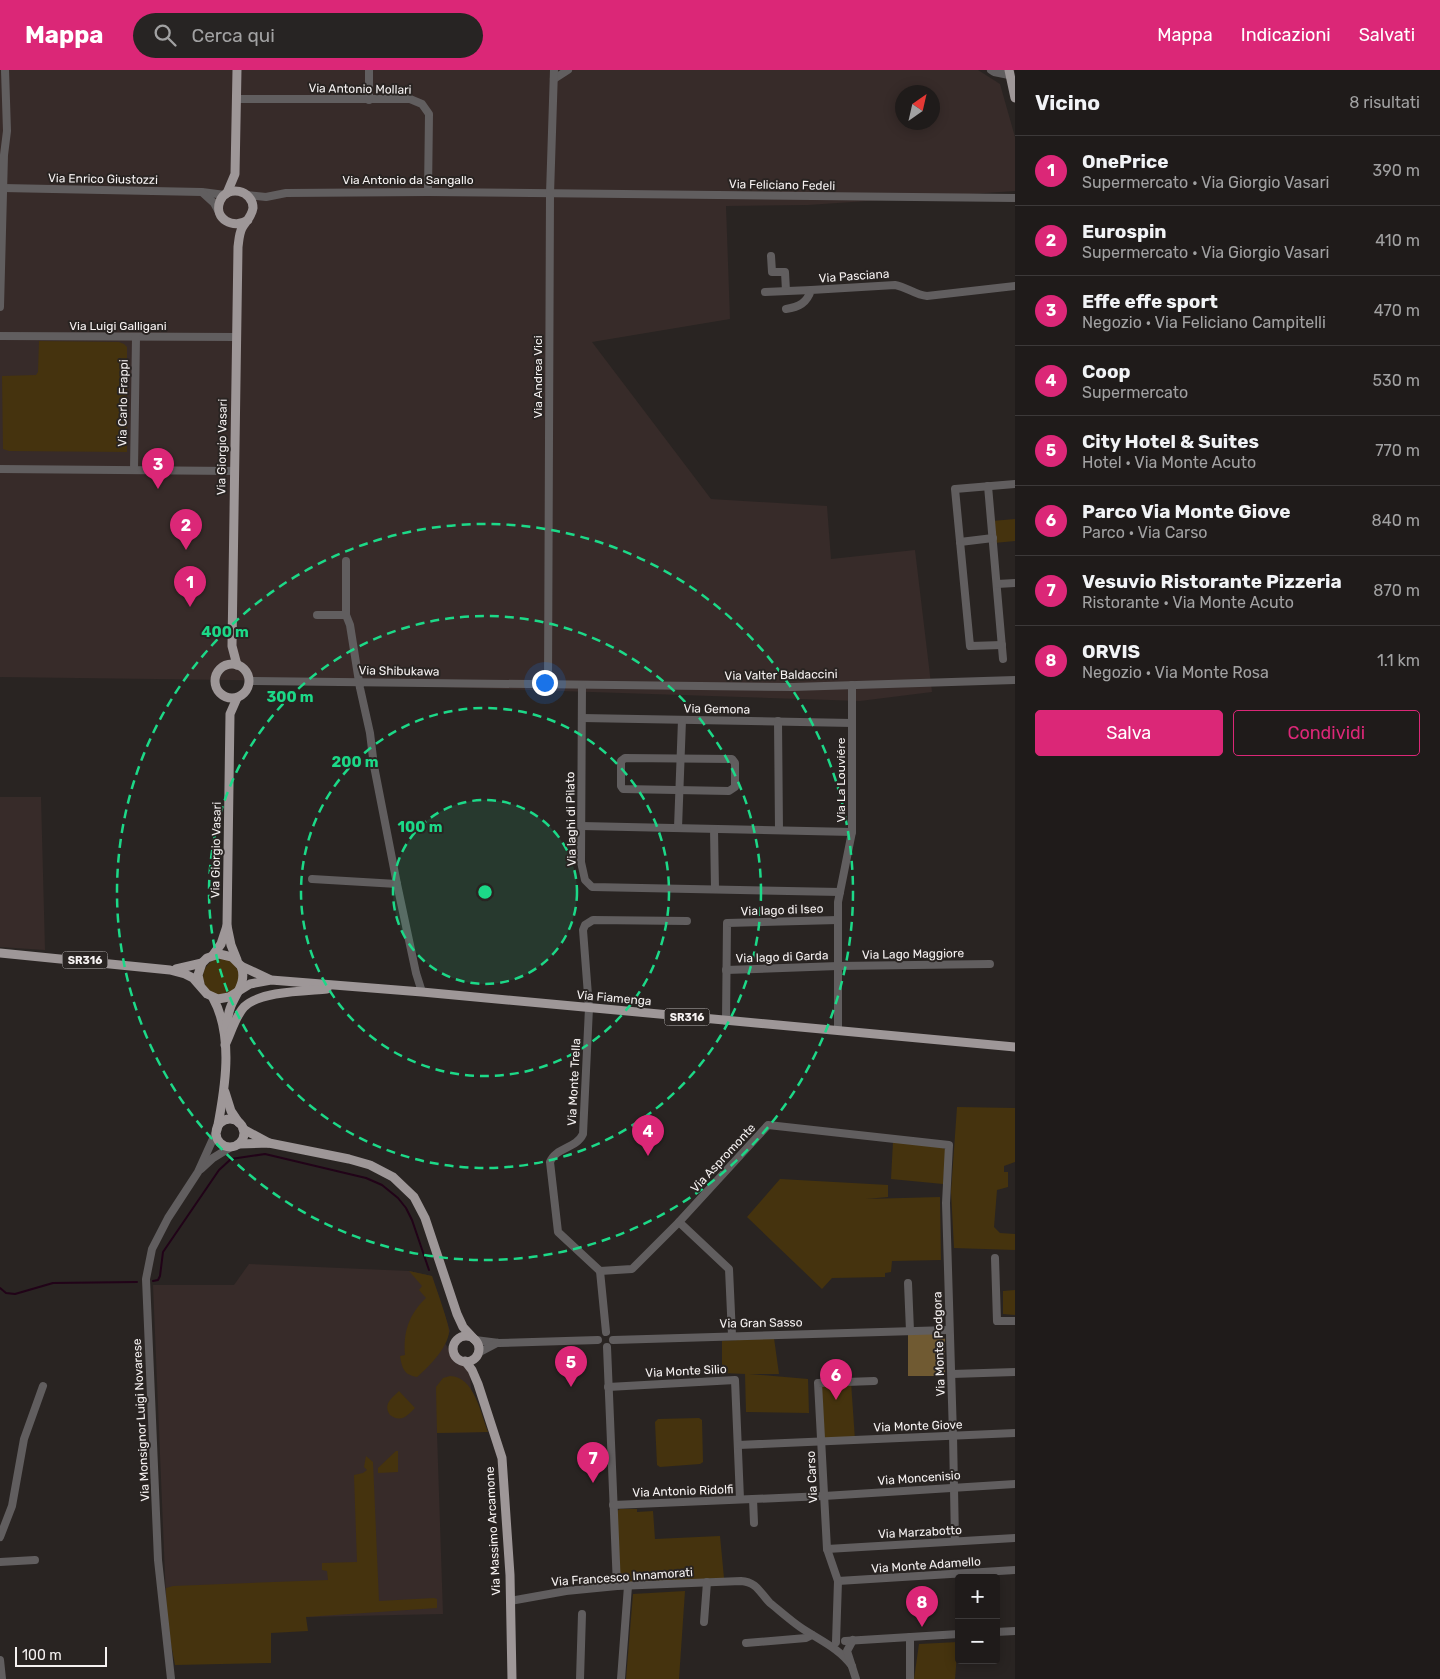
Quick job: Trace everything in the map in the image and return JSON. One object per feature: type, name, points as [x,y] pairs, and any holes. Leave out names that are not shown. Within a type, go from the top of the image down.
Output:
[{"type":"main road","points":[[235,174],[244,193],[250,199],[253,210],[248,220],[239,224],[229,223],[222,217],[220,202],[226,194],[235,174],[237,70]]},
{"type":"main road","points":[[1009,73],[1015,98]]},
{"type":"main road","name":"Via Antonio da Sangallo","points":[[226,194],[236,191],[244,193]]},
{"type":"main road","name":"Via Giorgio Vasari","points":[[222,217],[235,235],[238,247]]},
{"type":"main road","name":"Via Giorgio Vasari","points":[[237,665],[232,646],[238,247],[241,231],[248,220]]},
{"type":"main road","name":"Via Giorgio Vasari","points":[[226,665],[232,646]]},
{"type":"main road","points":[[226,665],[237,665],[246,671],[249,681],[246,692],[236,698],[225,698],[214,684],[217,672],[226,665]]},
{"type":"main road","name":"Via Giorgio Vasari","points":[[225,698],[230,714],[227,926],[230,945],[239,963]]},
{"type":"main road","name":"Via Giorgio Vasari","points":[[230,714],[236,698]]},
{"type":"main road","name":"Via Giorgio Vasari","points":[[213,955],[221,944],[227,926]]},
{"type":"main road","name":"SR316","points":[[0,952],[170,970],[193,978],[213,998]]},
{"type":"main road","name":"Via Fiamenga","points":[[213,955],[226,954],[271,980]]},
{"type":"main road","name":"SR316","points":[[170,970],[202,963],[213,955]]},
{"type":"main road","points":[[202,963],[198,976],[202,989]]},
{"type":"main road","points":[[225,1092],[231,1110],[241,1126],[243,1137],[235,1145],[227,1146],[217,1138],[217,1130],[225,1092],[225,1032],[230,1008],[244,978],[239,963]]},
{"type":"main road","name":"Via Fiamenga","points":[[213,998],[230,998],[250,984],[271,980],[422,992],[1015,1047]]},
{"type":"main road","points":[[225,1046],[238,1015],[245,1006],[254,1000],[303,991],[359,987]]},
{"type":"main road","points":[[213,998],[220,1010],[225,1032]]},
{"type":"main road","points":[[217,1130],[224,1120],[232,1120],[241,1126]]},
{"type":"main road","name":"Via Massimo Arcamone","points":[[241,1126],[269,1143]]},
{"type":"main road","name":"Via Massimo Arcamone","points":[[235,1145],[269,1143],[349,1159],[370,1165],[393,1177],[402,1185],[414,1197],[425,1218],[457,1314],[463,1327],[479,1346],[478,1384]]},
{"type":"main road","name":"Via Massimo Arcamone","points":[[457,1314],[454,1353],[459,1359],[465,1361],[472,1370],[502,1458],[510,1575],[512,1679]]},
{"type":"main road","points":[[456,1341],[468,1336],[475,1340]]},
{"type":"main road","points":[[465,1361],[473,1360],[478,1353]]},
{"type":"street","points":[[0,307],[4,155],[7,131],[5,70]]},
{"type":"street","points":[[369,100],[370,70]]},
{"type":"street","name":"Via Andrea Vici","points":[[548,684],[550,194],[554,70]]},
{"type":"street","points":[[554,79],[568,70]]},
{"type":"street","points":[[991,70],[1009,73]]},
{"type":"street","name":"Via Antonio Mollari","points":[[237,99],[410,99],[422,104],[429,114],[428,192]]},
{"type":"street","name":"Via Enrico Giustozzi","points":[[3,188],[226,194]]},
{"type":"street","points":[[202,192],[214,203],[222,217]]},
{"type":"street","name":"Via Antonio da Sangallo","points":[[244,193],[266,197],[286,193],[428,192],[550,194]]},
{"type":"street","name":"Via Feliciano Fedeli","points":[[550,194],[1015,198]]},
{"type":"street","points":[[253,210],[266,197]]},
{"type":"street","points":[[771,256],[772,272],[785,272],[786,291]]},
{"type":"street","name":"Via Pasciana","points":[[765,292],[895,285],[927,296],[1015,286]]},
{"type":"street","name":"Via Pasciana","points":[[786,309],[796,308],[803,304],[811,290]]},
{"type":"street","name":"Via Luigi Galligani","points":[[0,336],[236,337]]},
{"type":"street","name":"Via Carlo Frappi","points":[[134,469],[136,337]]},
{"type":"street","points":[[0,469],[234,471]]},
{"type":"street","points":[[1002,645],[970,646],[955,489],[1015,484]]},
{"type":"street","points":[[988,486],[1003,659]]},
{"type":"street","points":[[960,542],[993,538]]},
{"type":"street","points":[[346,561],[346,615],[350,625],[370,733],[374,766],[397,884],[416,973],[422,992]]},
{"type":"street","points":[[997,584],[1015,583]]},
{"type":"street","points":[[317,615],[346,615]]},
{"type":"street","name":"Via Valter Baldaccini","points":[[548,684],[783,687],[1015,680]]},
{"type":"street","name":"Via Shibukawa","points":[[249,681],[548,684]]},
{"type":"street","name":"Via laghi di Pilato","points":[[582,685],[581,862],[585,880],[592,887],[840,892]]},
{"type":"street","name":"Via La Louviére","points":[[582,826],[852,832],[852,685]]},
{"type":"street","name":"Via Gemona","points":[[582,718],[852,723]]},
{"type":"street","points":[[678,828],[682,720]]},
{"type":"street","points":[[778,721],[780,830]]},
{"type":"street","points":[[625,758],[680,758],[732,760],[736,763],[735,787],[729,791],[624,789],[621,786],[621,761],[625,758]]},
{"type":"street","points":[[714,829],[715,889]]},
{"type":"street","points":[[838,1030],[838,920],[840,892],[852,832]]},
{"type":"street","points":[[312,879],[397,884]]},
{"type":"street","points":[[589,1008],[583,930],[585,925],[593,920],[687,921]]},
{"type":"street","name":"Via lago di Iseo","points":[[726,970],[727,923],[838,920]]},
{"type":"street","name":"Via Lago Maggiore","points":[[838,966],[990,964]]},
{"type":"street","name":"Via lago di Garda","points":[[726,970],[838,966]]},
{"type":"street","points":[[726,970],[726,1021]]},
{"type":"street","name":"Via Monte Trella","points":[[589,1008],[583,1134],[576,1144],[557,1152],[550,1162],[558,1232],[600,1271]]},
{"type":"street","name":"Via Aspromonte","points":[[600,1271],[632,1269],[679,1222],[768,1125],[949,1145]]},
{"type":"street","name":"Via Monsignor Luigi Novarese","points":[[171,1679],[158,1560],[146,1279],[152,1249],[168,1218],[198,1172],[217,1130]]},
{"type":"street","name":"Via Monsignor Luigi Novarese","points":[[198,1172],[214,1158],[235,1145]]},
{"type":"street","name":"Via Monte Podgora","points":[[949,1145],[946,1203],[954,1435],[955,1541]]},
{"type":"street","points":[[679,1222],[729,1269],[732,1335]]},
{"type":"street","points":[[995,1258],[997,1321],[1015,1321]]},
{"type":"street","points":[[600,1271],[606,1332],[610,1334],[613,1340],[607,1347],[600,1346],[598,1340],[601,1334],[606,1332]]},
{"type":"street","points":[[908,1283],[910,1331]]},
{"type":"street","name":"Via Gran Sasso","points":[[613,1340],[949,1330]]},
{"type":"street","points":[[475,1340],[499,1343],[598,1340]]},
{"type":"street","points":[[478,1353],[499,1343]]},
{"type":"street","points":[[607,1347],[617,1586]]},
{"type":"street","points":[[952,1374],[1015,1372]]},
{"type":"street","name":"Via Monte Silio","points":[[608,1387],[735,1380],[740,1499]]},
{"type":"street","name":"Via Carso","points":[[842,1646],[837,1625],[838,1581],[827,1549],[818,1383],[874,1381]]},
{"type":"street","points":[[0,1537],[12,1506],[24,1439],[43,1386]]},
{"type":"street","name":"Via Monte Giove","points":[[738,1445],[1015,1433]]},
{"type":"street","name":"Via Moncenisio","points":[[824,1496],[1015,1484]]},
{"type":"street","name":"Via Antonio Ridolfi","points":[[613,1505],[824,1496]]},
{"type":"street","points":[[753,1499],[754,1523]]},
{"type":"street","name":"Via Marzabotto","points":[[827,1549],[1015,1538]]},
{"type":"street","points":[[0,1562],[35,1560]]},
{"type":"street","name":"Via Monte Adamello","points":[[838,1581],[1015,1570]]},
{"type":"street","name":"Via Francesco Innamorati","points":[[510,1601],[558,1591],[617,1586],[741,1581],[753,1583],[770,1602],[812,1635],[842,1646],[856,1679]]},
{"type":"street","name":"Via Francesco Innamorati","points":[[704,1622],[707,1582]]},
{"type":"street","points":[[621,1679],[628,1586]]},
{"type":"street","points":[[580,1679],[582,1614]]},
{"type":"street","points":[[1000,1632],[1015,1631]]},
{"type":"street","points":[[842,1646],[853,1640],[955,1634]]},
{"type":"street","points":[[746,1643],[806,1638],[812,1635]]},
{"type":"street","points":[[910,1636],[910,1679]]},
{"type":"street","points":[[0,1660],[2,1679]]},
{"type":"shaded area","points":[[0,70],[978,70],[1000,84],[1015,137],[1015,191],[808,205],[726,206],[730,319],[592,342],[711,499],[827,506],[831,559],[915,550],[932,692],[860,701],[231,680],[0,677]]},
{"type":"shaded area","points":[[39,341],[119,342],[127,347],[127,452],[9,451],[3,449],[2,376],[36,375],[38,372]]},
{"type":"shaded area","points":[[1015,519],[1015,541],[994,543],[992,521]]},
{"type":"shaded area","points":[[0,797],[41,797],[45,950],[0,947]]},
{"type":"shaded area","points":[[221,959],[228,960],[234,964],[238,970],[238,984],[234,990],[228,994],[221,995],[214,994],[208,990],[204,984],[203,977],[204,970],[208,964],[214,960]]},
{"type":"shaded area","points":[[957,1107],[1015,1108],[1015,1162],[1004,1166],[1004,1172],[1008,1172],[1008,1187],[997,1190],[994,1227],[1000,1233],[1015,1234],[1015,1250],[954,1248],[951,1192]]},
{"type":"shaded area","points":[[893,1142],[940,1146],[946,1150],[943,1184],[891,1179]]},
{"type":"shaded area","points":[[780,1179],[888,1185],[888,1197],[866,1199],[940,1197],[941,1260],[892,1261],[891,1272],[885,1273],[885,1277],[832,1278],[822,1289],[747,1217]]},
{"type":"shaded area","points":[[249,1264],[409,1271],[432,1276],[450,1331],[445,1343],[453,1357],[466,1368],[470,1375],[471,1389],[488,1432],[437,1433],[443,1614],[167,1623],[153,1285],[234,1285]]},
{"type":"shaded area","points":[[409,1271],[432,1276],[449,1328],[445,1344],[432,1363],[417,1377],[406,1373],[400,1356],[405,1355],[406,1331],[411,1317],[426,1298],[419,1290],[422,1286]]},
{"type":"shaded area","points":[[1015,1290],[1015,1315],[1003,1314],[1003,1291]]},
{"type":"shaded area","points":[[938,1333],[945,1339],[945,1376],[908,1376],[908,1334]]},
{"type":"shaded area","points":[[774,1338],[779,1374],[749,1374],[808,1379],[809,1413],[746,1412],[745,1374],[722,1373],[722,1341]]},
{"type":"shaded area","points":[[450,1376],[465,1382],[471,1389],[488,1432],[437,1433],[436,1387],[443,1378]]},
{"type":"shaded area","points":[[851,1382],[855,1440],[821,1441],[818,1383]]},
{"type":"shaded area","points":[[399,1391],[415,1408],[406,1416],[397,1418],[390,1415],[387,1408],[389,1402]]},
{"type":"shaded area","points":[[699,1418],[702,1420],[703,1462],[700,1464],[660,1467],[657,1465],[655,1422],[658,1419]]},
{"type":"shaded area","points":[[398,1451],[398,1472],[378,1473],[378,1468]]},
{"type":"shaded area","points":[[366,1456],[373,1462],[379,1601],[434,1598],[437,1599],[437,1608],[306,1617],[308,1631],[271,1633],[271,1663],[175,1665],[167,1623],[166,1588],[173,1586],[328,1580],[327,1571],[322,1570],[322,1563],[357,1562],[354,1475],[367,1470],[364,1467]]},
{"type":"shaded area","points":[[620,1509],[637,1509],[637,1512],[653,1511],[655,1539],[720,1536],[724,1578],[622,1583],[620,1581],[617,1511]]},
{"type":"shaded area","points":[[685,1591],[679,1679],[626,1679],[633,1594]]},
{"type":"shaded area","points":[[955,1642],[955,1679],[914,1679],[919,1644]]},
{"type":"waterway","points":[[153,1281],[158,1280],[160,1276],[163,1252],[219,1170],[231,1159],[265,1154],[366,1178],[382,1185],[398,1198],[406,1208],[429,1270]]},
{"type":"waterway","points":[[0,1288],[6,1293],[15,1294],[53,1283],[137,1282]]},
{"type":"place","name":"Effe effe sport","points":[[158,489]]},
{"type":"place","name":"Eurospin","points":[[186,550]]},
{"type":"place","name":"OnePrice","points":[[190,607]]},
{"type":"place","name":"Coop","points":[[648,1156]]},
{"type":"place","name":"City Hotel & Suites","points":[[571,1387]]},
{"type":"place","name":"Parco Via Monte Giove","points":[[836,1400]]},
{"type":"place","name":"Vesuvio Ristorante Pizzeria","points":[[593,1483]]},
{"type":"place","name":"ORVIS","points":[[922,1627]]}]
